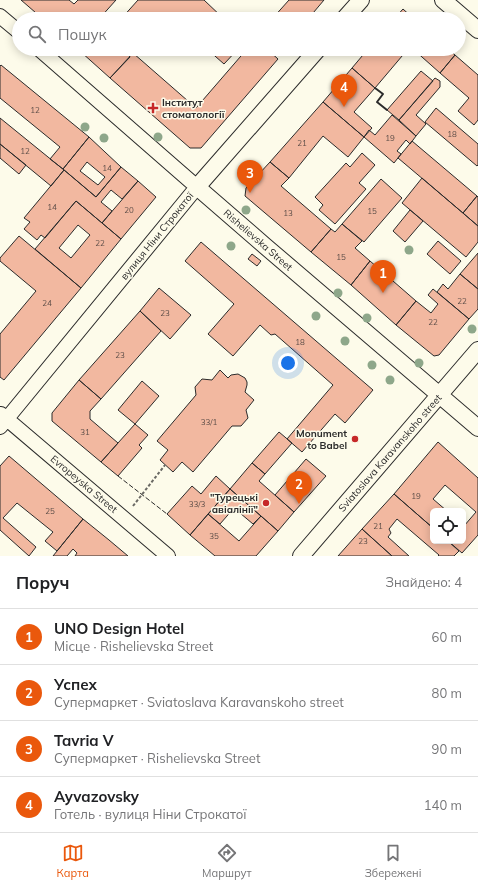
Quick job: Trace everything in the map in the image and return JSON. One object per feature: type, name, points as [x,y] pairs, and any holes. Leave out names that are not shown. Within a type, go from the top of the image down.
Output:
[{"type":"main road","points":[[350,12],[361,0]]},
{"type":"main road","points":[[443,0],[457,12]]},
{"type":"main road","points":[[466,20],[478,30]]},
{"type":"main road","name":"вулиця Ніни Строкатої","points":[[197,187],[312,56]]},
{"type":"main road","name":"Rishelievska Street","points":[[197,187],[478,428]]},
{"type":"main road","name":"Sviatoslava Karavanskoho street","points":[[301,556],[478,350]]},
{"type":"street","points":[[0,16],[12,26]]},
{"type":"street","name":"Rishelievska Street","points":[[47,56],[197,187]]},
{"type":"street","name":"вулиця Ніни Строкатої","points":[[2,420],[197,187]]},
{"type":"street","name":"Evropeyska Street","points":[[2,420],[168,556]]},
{"type":"path","points":[[133,506],[166,465]]},
{"type":"building","points":[[21,0],[69,0],[74,4],[78,0],[116,0],[105,12],[35,12]]},
{"type":"building","points":[[138,0],[204,0],[217,12],[127,12]]},
{"type":"building","points":[[289,0],[324,0],[314,12],[278,12]]},
{"type":"building","points":[[85,56],[129,56],[130,57],[110,78]]},
{"type":"building","points":[[130,56],[136,56],[196,108],[241,56],[275,56],[278,59],[201,148],[190,148],[110,78]]},
{"type":"building","points":[[215,56],[231,56],[224,64]]},
{"type":"building","points":[[362,56],[402,56],[375,88],[352,68]]},
{"type":"building","points":[[421,56],[454,56],[440,73]]},
{"type":"building","points":[[454,56],[456,56],[478,75],[478,120],[474,125],[458,111],[469,98],[440,73]]},
{"type":"building","points":[[1,65],[89,137],[63,169],[50,159],[60,147],[0,98]]},
{"type":"building","points":[[352,68],[375,88],[354,112],[372,128],[364,137],[323,102]]},
{"type":"building","points":[[421,71],[433,81],[399,120],[387,110]]},
{"type":"building","points":[[435,78],[440,81],[440,87],[416,115],[426,124],[416,136],[399,120]]},
{"type":"building","points":[[323,102],[364,137],[348,157],[323,136],[289,178],[270,162]]},
{"type":"building","points":[[436,108],[478,144],[477,166],[425,122]]},
{"type":"building","points":[[392,115],[416,136],[410,144],[406,140],[397,151],[401,154],[394,163],[364,137],[369,130],[375,135]]},
{"type":"building","points":[[0,118],[64,170],[51,186],[0,144]]},
{"type":"building","points":[[89,137],[121,167],[96,197],[63,169]],"holes":[[[87,162],[105,177],[98,185],[80,171]]]},
{"type":"building","points":[[412,141],[477,196],[463,213],[398,158]]},
{"type":"building","points":[[0,144],[26,165],[19,174],[0,158]]},
{"type":"building","points":[[362,153],[375,165],[359,183],[366,189],[335,224],[319,210],[323,205],[315,197],[346,163],[350,167]]},
{"type":"building","points":[[270,162],[289,178],[281,186],[331,229],[311,252],[245,196],[246,188]]},
{"type":"building","points":[[121,167],[138,181],[122,199],[111,190],[101,202],[112,211],[102,223],[76,201],[45,238],[41,235],[37,240],[24,229],[30,222],[24,218],[64,170],[96,197]]},
{"type":"building","points":[[422,178],[478,226],[478,242],[466,257],[402,203]]},
{"type":"building","points":[[381,179],[402,198],[364,242],[342,224]]},
{"type":"building","points":[[138,181],[156,197],[121,239],[102,223]]},
{"type":"building","points":[[477,196],[478,197],[478,226],[463,213]]},
{"type":"building","points":[[76,201],[121,239],[81,288],[35,249]],"holes":[[[78,225],[90,235],[71,258],[59,248]]]},
{"type":"building","points":[[410,210],[423,221],[405,242],[393,231]]},
{"type":"building","points":[[342,224],[362,241],[355,248],[370,261],[351,285],[311,252],[331,229],[335,232]]},
{"type":"building","points":[[19,236],[81,288],[4,380],[0,377],[0,334],[36,291],[0,261],[0,258]]},
{"type":"building","points":[[438,241],[461,261],[450,274],[427,254]]},
{"type":"building","points":[[201,242],[373,390],[345,423],[335,414],[302,452],[287,439],[333,385],[275,334],[271,335],[260,325],[233,356],[208,334],[234,304],[185,261]]},
{"type":"building","points":[[478,253],[478,289],[460,274]]},
{"type":"building","points":[[252,254],[261,261],[257,266],[248,259]]},
{"type":"building","points":[[370,261],[416,301],[396,325],[351,285]]},
{"type":"building","points":[[460,274],[478,289],[478,309],[469,319],[437,292],[443,284],[448,289]]},
{"type":"building","points":[[159,288],[191,315],[170,339],[140,311]]},
{"type":"building","points":[[433,289],[469,319],[439,355],[434,356],[396,325],[416,301],[431,313],[438,304],[428,295]]},
{"type":"building","points":[[140,311],[161,331],[101,399],[79,380]]},
{"type":"building","points":[[220,370],[228,378],[231,375],[238,374],[245,378],[247,385],[245,392],[254,400],[246,410],[248,418],[241,426],[232,426],[193,472],[182,462],[173,472],[160,460],[168,450],[157,441],[196,395],[195,387],[202,379],[212,380]]},
{"type":"building","points":[[79,380],[101,399],[90,411],[90,419],[118,443],[101,462],[52,421],[52,413]]},
{"type":"building","points":[[142,381],[159,396],[135,424],[118,410]]},
{"type":"building","points":[[135,424],[148,435],[139,445],[142,448],[118,476],[101,462]]},
{"type":"building","points":[[279,432],[292,443],[265,474],[252,463]]},
{"type":"building","points":[[438,442],[478,478],[478,535],[462,553],[452,544],[466,544],[466,524],[476,512],[445,485],[433,499],[444,508],[430,508],[430,525],[394,494]]},
{"type":"building","points":[[9,456],[83,519],[57,551],[45,541],[53,532],[17,503],[3,518],[36,547],[29,556],[0,530],[0,466]]},
{"type":"building","points":[[306,459],[326,476],[294,512],[275,495]]},
{"type":"building","name":"\"Турецькі авіалінії\"","points":[[252,463],[265,474],[259,481],[294,512],[278,531],[230,489]]},
{"type":"building","points":[[216,476],[230,489],[190,535],[167,514],[192,486],[201,494]]},
{"type":"building","points":[[230,489],[261,516],[253,524],[234,508],[220,524],[208,514]]},
{"type":"building","points":[[394,494],[430,525],[430,544],[451,544],[459,551],[454,556],[438,556],[439,555],[397,519],[389,529],[391,533],[388,537],[409,556],[392,556],[362,529]]},
{"type":"building","points":[[208,514],[239,541],[261,516],[278,531],[256,556],[215,556],[190,535]]},
{"type":"building","points":[[83,519],[128,556],[75,556],[77,553],[73,549],[67,556],[53,556]]},
{"type":"building","points":[[362,529],[392,556],[338,556]]},
{"type":"fence","points":[[118,476],[167,514]]},
{"type":"wall","points":[[375,88],[383,94],[377,102],[387,110]]},
{"type":"place","name":"Ayvazovsky","points":[[344,107]]},
{"type":"place","name":"Інститут стоматології","points":[[153,108]]},
{"type":"place","name":"Tavria V","points":[[250,193]]},
{"type":"place","name":"UNO Design Hotel","points":[[383,293]]},
{"type":"place","name":"Monument to Babel","points":[[355,439]]},
{"type":"place","name":"\"Турецькі авіалінії\"","points":[[266,503]]},
{"type":"place","name":"Успех","points":[[299,504]]}]
